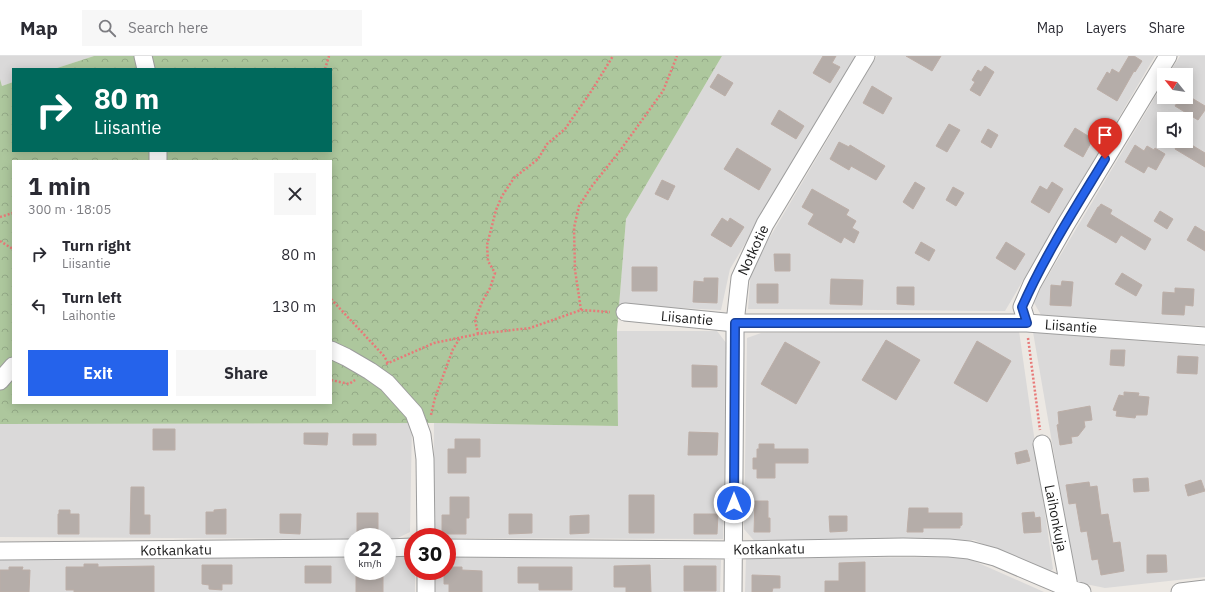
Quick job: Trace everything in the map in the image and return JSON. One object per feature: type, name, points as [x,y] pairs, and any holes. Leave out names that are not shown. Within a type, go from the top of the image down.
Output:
[{"type":"street","points":[[143,56],[146,68]]},
{"type":"street","name":"Notkotie","points":[[733,592],[735,323],[740,278],[765,224],[866,56]]},
{"type":"street","points":[[1027,323],[1022,307],[1032,284],[1066,224],[1168,56]]},
{"type":"street","name":"Liisantie","points":[[625,312],[735,323],[1027,323],[1205,336]]},
{"type":"street","points":[[332,350],[370,371],[387,384],[414,413],[422,435],[425,459],[426,528]]},
{"type":"street","points":[[0,381],[12,367]]},
{"type":"street","name":"Laihonkuja","points":[[1042,444],[1074,591]]},
{"type":"street","name":"Kotkankatu","points":[[456,548],[734,550],[903,547],[949,548],[969,550],[995,557],[1074,591]]},
{"type":"street","name":"Kotkankatu","points":[[0,551],[344,548]]},
{"type":"street","points":[[426,580],[426,592]]},
{"type":"street","points":[[1180,592],[1205,588]]},
{"type":"path","points":[[325,68],[329,56]]},
{"type":"path","points":[[478,334],[475,320],[482,302],[490,288],[495,273],[488,261],[486,245],[496,210],[502,196],[514,178],[538,159],[547,144],[565,129],[613,56]]},
{"type":"path","points":[[581,310],[575,270],[574,228],[579,206],[592,186],[619,152],[663,91],[677,56]]},
{"type":"path","points":[[0,217],[12,213]]},
{"type":"path","points":[[0,241],[12,248]]},
{"type":"path","points":[[332,300],[384,356],[388,363]]},
{"type":"path","points":[[332,380],[349,384],[370,371],[434,343],[478,334],[530,328],[581,310],[625,312]]},
{"type":"path","points":[[1027,323],[1042,444]]},
{"type":"path","points":[[422,435],[430,418],[435,398],[453,349],[460,338]]},
{"type":"shaded area","points":[[0,56],[94,56],[57,68],[12,68],[12,82],[2,86],[0,79]]},
{"type":"shaded area","points":[[722,56],[857,56],[730,269],[721,310],[619,305],[626,219]]},
{"type":"shaded area","points":[[877,56],[1155,56],[1005,311],[748,309],[751,269]]},
{"type":"shaded area","points":[[1180,56],[1205,56],[1205,326],[1041,315],[1033,301],[1157,94],[1157,104],[1193,104],[1193,68],[1172,68]]},
{"type":"shaded area","points":[[617,331],[717,331],[727,344],[723,539],[456,538],[456,528],[434,528],[433,520],[434,423],[618,426]]},
{"type":"shaded area","points":[[1019,331],[1053,569],[1047,573],[974,540],[757,544],[744,529],[747,338],[761,333]]},
{"type":"shaded area","points":[[1033,332],[1205,346],[1205,577],[1105,588],[1076,582]]},
{"type":"shaded area","points":[[412,423],[410,528],[404,528],[404,535],[396,539],[396,528],[344,528],[344,539],[0,537],[0,424]]},
{"type":"shaded area","points":[[344,556],[344,580],[396,580],[396,556],[404,556],[404,580],[415,580],[415,592],[0,592],[0,558]]},
{"type":"shaded area","points":[[456,557],[721,560],[720,592],[435,592],[436,580],[456,580]]},
{"type":"shaded area","points":[[965,557],[1044,592],[745,592],[746,558]]},
{"type":"green space","points":[[94,56],[722,56],[626,219],[617,331],[618,426],[434,423],[0,424],[0,79],[2,86],[12,82],[12,152],[332,152],[332,68],[57,68]]},
{"type":"building","points":[[823,56],[836,56],[832,63],[840,67],[830,83],[813,73]]},
{"type":"building","points":[[906,56],[941,56],[932,71]]},
{"type":"building","points":[[1129,56],[1134,56],[1142,61],[1135,72],[1134,71],[1117,101],[1097,89],[1107,72],[1110,74],[1112,69],[1119,73]]},
{"type":"building","points":[[985,66],[994,72],[980,96],[970,90],[975,82],[972,80],[978,70],[981,72]]},
{"type":"building","points":[[718,74],[733,83],[725,96],[710,87]]},
{"type":"building","points":[[872,86],[892,98],[883,114],[863,103]]},
{"type":"building","points":[[1193,99],[1205,106],[1205,110],[1198,120],[1193,117],[1193,112],[1185,112],[1175,106],[1176,104],[1193,104]]},
{"type":"building","points":[[779,110],[804,126],[796,139],[771,124]]},
{"type":"building","points":[[949,124],[960,130],[947,152],[936,146]]},
{"type":"building","points":[[1075,128],[1093,139],[1083,157],[1064,146]]},
{"type":"building","points":[[988,129],[998,135],[991,148],[981,142]]},
{"type":"building","points":[[839,142],[849,147],[850,145],[885,166],[876,180],[851,166],[849,170],[830,159]]},
{"type":"building","points":[[1135,145],[1144,151],[1147,146],[1154,150],[1155,148],[1165,154],[1156,170],[1148,166],[1144,173],[1125,162]]},
{"type":"building","points":[[1193,146],[1205,153],[1205,167],[1175,149],[1193,148]]},
{"type":"building","points":[[737,148],[771,169],[759,190],[724,169]]},
{"type":"building","points":[[662,180],[675,186],[668,200],[655,194]]},
{"type":"building","points":[[915,182],[925,188],[913,209],[903,202]]},
{"type":"building","points":[[1052,182],[1063,189],[1049,213],[1031,202],[1040,186],[1047,190]]},
{"type":"building","points":[[953,187],[964,193],[956,206],[946,200]]},
{"type":"building","points":[[812,189],[849,210],[846,215],[856,221],[852,228],[859,232],[854,243],[844,237],[841,243],[808,224],[814,214],[802,207]]},
{"type":"building","points":[[1101,204],[1112,210],[1110,214],[1151,239],[1145,250],[1121,235],[1116,243],[1087,226]]},
{"type":"building","points":[[1160,211],[1173,219],[1167,229],[1154,221]]},
{"type":"building","points":[[722,218],[728,222],[730,218],[744,227],[731,247],[711,235]]},
{"type":"building","points":[[1195,226],[1205,232],[1205,251],[1187,240]]},
{"type":"building","points":[[921,242],[935,250],[929,261],[915,253]]},
{"type":"building","points":[[1006,242],[1025,254],[1015,270],[996,258]]},
{"type":"building","points":[[774,254],[790,254],[790,271],[775,271]]},
{"type":"building","points":[[632,267],[657,267],[657,291],[632,291]]},
{"type":"building","points":[[1122,273],[1142,285],[1136,296],[1115,284]]},
{"type":"building","points":[[704,278],[718,278],[717,303],[693,302],[694,281],[704,282]]},
{"type":"building","points":[[831,279],[863,280],[862,305],[830,304]]},
{"type":"building","points":[[1062,281],[1073,282],[1071,306],[1050,305],[1051,285],[1061,286]]},
{"type":"building","points":[[757,284],[778,284],[778,303],[757,303]]},
{"type":"building","points":[[897,287],[914,287],[914,305],[897,304]]},
{"type":"building","points":[[1175,288],[1194,289],[1193,306],[1185,305],[1184,315],[1162,314],[1163,292],[1175,293]]},
{"type":"building","points":[[886,340],[920,360],[896,400],[862,380]]},
{"type":"building","points":[[977,341],[1011,361],[987,402],[954,383]]},
{"type":"building","points":[[785,342],[820,362],[796,404],[761,384]]},
{"type":"building","points":[[1111,350],[1125,350],[1124,366],[1110,365]]},
{"type":"building","points":[[1178,356],[1198,357],[1197,374],[1177,373]]},
{"type":"building","points":[[692,365],[717,366],[717,387],[692,387]]},
{"type":"building","points":[[1124,392],[1139,393],[1138,396],[1149,397],[1147,415],[1136,415],[1135,418],[1116,416],[1117,411],[1113,410],[1119,395],[1124,396]]},
{"type":"building","points":[[1090,406],[1092,420],[1084,421],[1085,427],[1078,436],[1071,437],[1072,443],[1060,445],[1057,425],[1059,424],[1058,412]]},
{"type":"building","points":[[153,429],[175,429],[175,450],[153,450]]},
{"type":"building","points":[[689,432],[718,433],[717,455],[688,455]]},
{"type":"building","points":[[304,433],[328,433],[327,445],[304,444]]},
{"type":"building","points":[[353,434],[376,434],[376,445],[353,445]]},
{"type":"building","points":[[455,439],[480,439],[480,457],[466,457],[466,473],[448,473],[448,449],[455,449]]},
{"type":"building","points":[[759,444],[774,444],[774,449],[808,449],[808,463],[775,463],[775,478],[757,478],[757,469],[753,469],[753,458],[757,458],[757,449],[759,449]]},
{"type":"building","points":[[1027,450],[1030,461],[1017,464],[1015,453]]},
{"type":"building","points":[[1148,478],[1149,491],[1134,492],[1133,479]]},
{"type":"building","points":[[1201,480],[1205,491],[1188,496],[1185,485]]},
{"type":"building","points":[[1089,482],[1090,487],[1097,486],[1101,515],[1108,514],[1113,543],[1120,542],[1124,571],[1101,575],[1098,559],[1092,560],[1087,531],[1081,532],[1076,503],[1069,504],[1066,485]]},
{"type":"building","points":[[131,487],[144,487],[144,515],[150,515],[150,534],[130,534]]},
{"type":"building","points":[[629,495],[654,495],[654,533],[629,533]]},
{"type":"building","points":[[450,497],[469,497],[469,518],[466,518],[466,534],[456,534],[456,528],[442,528],[442,515],[450,515]]},
{"type":"building","points":[[755,501],[768,501],[770,532],[754,532]]},
{"type":"building","points":[[909,508],[928,508],[928,513],[962,513],[962,525],[960,528],[923,528],[923,532],[907,532]]},
{"type":"building","points":[[226,509],[226,534],[206,534],[206,512]]},
{"type":"building","points":[[59,510],[70,510],[70,514],[79,514],[79,534],[58,534]]},
{"type":"building","points":[[1034,512],[1035,518],[1040,517],[1041,532],[1024,533],[1022,513]]},
{"type":"building","points":[[357,513],[378,513],[378,528],[357,528]]},
{"type":"building","points":[[280,514],[301,514],[300,534],[280,533]]},
{"type":"building","points":[[509,514],[532,514],[532,533],[509,534]]},
{"type":"building","points":[[694,514],[718,514],[717,534],[694,534]]},
{"type":"building","points":[[589,515],[589,533],[570,534],[570,516]]},
{"type":"building","points":[[829,516],[847,516],[847,531],[830,532]]},
{"type":"building","points":[[1147,555],[1166,555],[1167,572],[1147,573]]},
{"type":"building","points":[[865,562],[865,592],[825,592],[825,581],[839,581],[839,563]]},
{"type":"building","points":[[84,564],[98,564],[98,567],[154,566],[154,592],[74,592],[74,590],[66,590],[66,567],[84,567]]},
{"type":"building","points":[[202,565],[232,565],[232,584],[222,584],[222,590],[209,589],[209,585],[202,584]]},
{"type":"building","points":[[650,565],[651,592],[626,592],[626,587],[614,587],[614,566]]},
{"type":"building","points":[[305,566],[331,566],[331,583],[305,583]]},
{"type":"building","points":[[684,566],[716,566],[716,591],[684,591]]},
{"type":"building","points":[[9,567],[23,567],[22,570],[30,570],[29,592],[0,592],[0,570],[9,570]]},
{"type":"building","points":[[456,567],[462,567],[462,570],[482,571],[482,592],[449,592],[449,584],[444,584],[444,580],[456,580]]},
{"type":"building","points":[[518,567],[572,567],[572,590],[539,590],[539,583],[518,583]]},
{"type":"building","points":[[752,575],[780,576],[780,588],[773,588],[772,592],[752,592]]},
{"type":"building","points":[[356,580],[383,580],[383,592],[356,592]]},
{"type":"route","points":[[734,503],[735,323],[1027,323],[1022,307],[1032,284],[1105,159]]}]
